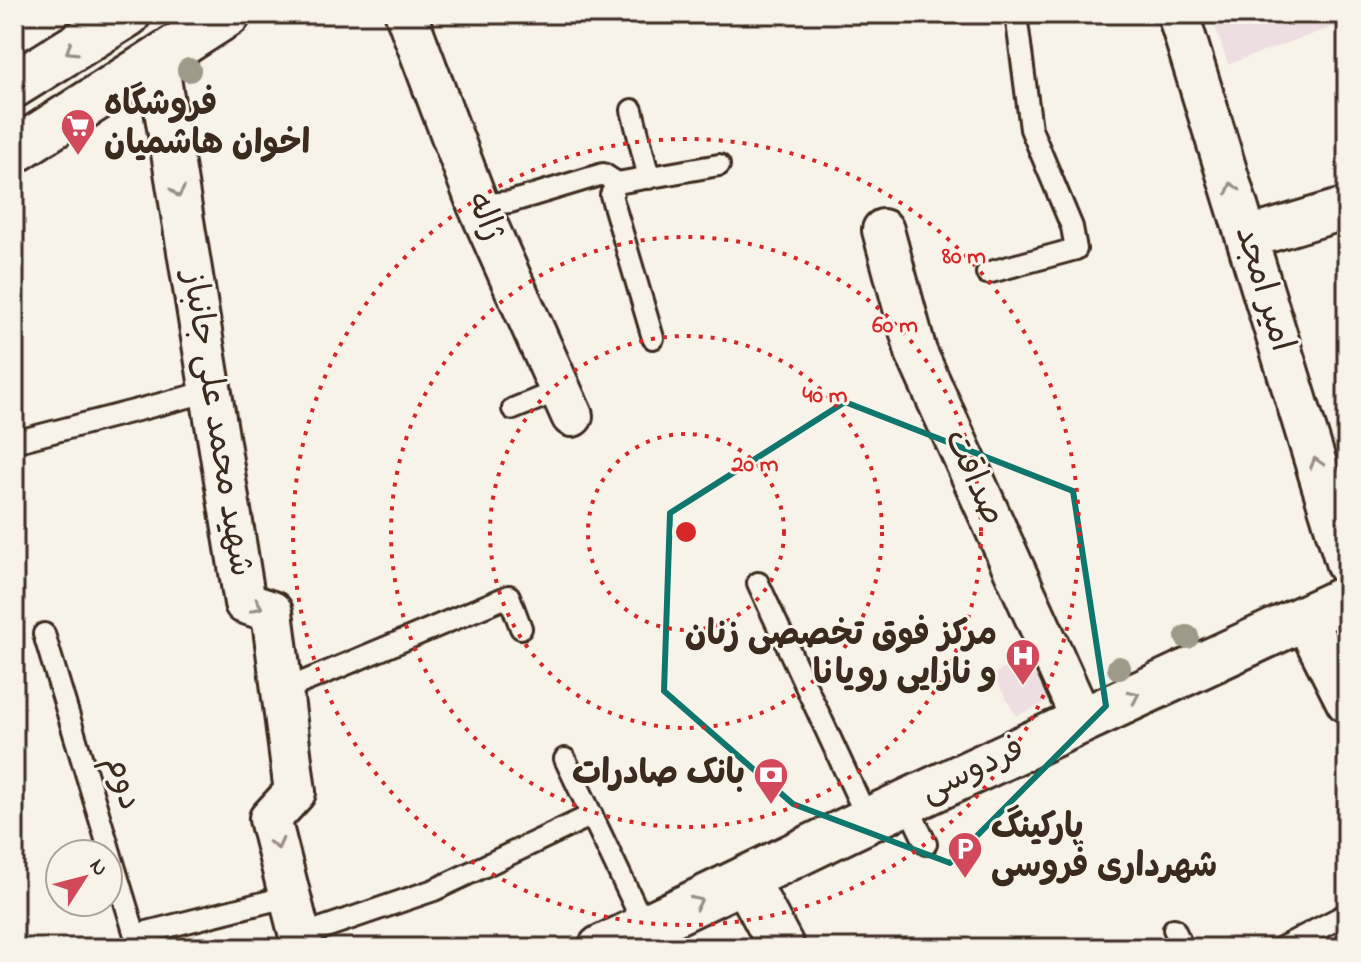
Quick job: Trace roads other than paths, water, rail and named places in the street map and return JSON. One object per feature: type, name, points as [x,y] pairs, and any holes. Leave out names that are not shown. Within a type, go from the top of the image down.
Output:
[{"type":"main road","points":[[14,85],[128,14]]},
{"type":"main road","points":[[14,151],[228,14]]},
{"type":"main road","name":"فردوسی","points":[[601,948],[887,811],[1347,598]]},
{"type":"main road","points":[[745,879],[782,948]]},
{"type":"street","name":"امیر امجد","points":[[1178,14],[1347,565]]},
{"type":"street","name":"ژاله","points":[[409,15],[478,205],[566,403]]},
{"type":"street","name":"شهید محمد علی جانباز","points":[[157,60],[245,603],[272,612],[295,792],[270,819],[301,942]]},
{"type":"street","points":[[1247,238],[1347,208]]},
{"type":"street","name":"صداقت","points":[[883,230],[916,352],[1082,720]]},
{"type":"street","points":[[1304,617],[1347,702]]},
{"type":"lane","points":[[987,273],[1076,249],[1072,227],[1031,129],[1017,14]]},
{"type":"lane","points":[[632,110],[649,178]]},
{"type":"lane","points":[[478,205],[510,202],[603,174],[617,183],[719,165]]},
{"type":"lane","points":[[617,183],[611,195],[653,338]]},
{"type":"lane","points":[[14,442],[211,391]]},
{"type":"lane","points":[[513,409],[566,403]]},
{"type":"lane","points":[[758,583],[887,811],[926,844]]},
{"type":"lane","points":[[282,691],[509,596],[521,628]]},
{"type":"lane","name":"دوم","points":[[44,634],[135,935],[290,896]]},
{"type":"lane","points":[[565,759],[645,927]]},
{"type":"lane","points":[[301,942],[434,890],[592,815]]},
{"type":"lane","points":[[1281,948],[1347,914]]},
{"type":"place","name":"فروشگاه اخوان هاشمیان","points":[[78,157]]},
{"type":"place","name":"مرکز فوق تخصصی زنان و نازایی رویانا","points":[[1023,687]]},
{"type":"place","name":"بانک صادرات","points":[[771,806]]},
{"type":"place","name":"پارکینگ شهرداری فروسی","points":[[965,880]]}]
